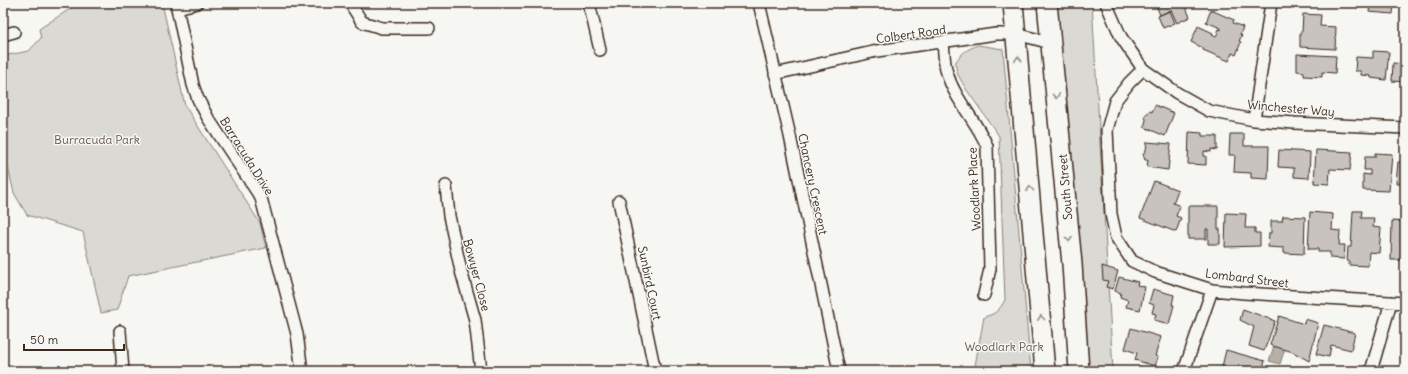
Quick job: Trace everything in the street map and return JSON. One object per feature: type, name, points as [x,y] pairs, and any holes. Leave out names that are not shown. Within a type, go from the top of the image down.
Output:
[{"type":"highway","points":[[1013,3],[1045,371]]},
{"type":"highway","name":"South Street","points":[[1047,3],[1072,264],[1079,371]]},
{"type":"street","points":[[176,5],[197,3]]},
{"type":"street","points":[[350,3],[362,22],[382,28],[429,28]]},
{"type":"street","points":[[590,3],[600,50]]},
{"type":"street","name":"Chancery Crescent","points":[[759,3],[790,136],[839,371]]},
{"type":"street","name":"Winchester Way","points":[[1106,3],[1121,37],[1143,69],[1177,93],[1210,111],[1254,120],[1405,128]]},
{"type":"street","points":[[1254,120],[1271,3]]},
{"type":"street","name":"Barracuda Drive","points":[[176,5],[193,85],[198,99],[208,118],[261,198],[297,334],[302,371]]},
{"type":"street","points":[[3,35],[14,32]]},
{"type":"street","name":"Colbert Road","points":[[775,74],[877,51],[996,34],[1016,34],[1051,43]]},
{"type":"street","name":"Woodlark Place","points":[[943,42],[946,72],[955,93],[980,131],[987,146],[990,269],[984,295]]},
{"type":"street","name":"Lombard Street","points":[[1143,69],[1129,83],[1116,101],[1107,130],[1111,214],[1116,237],[1132,261],[1155,272],[1212,290],[1405,303]]},
{"type":"street","name":"Bowyer Close","points":[[446,186],[449,216],[456,251],[475,320],[481,371]]},
{"type":"street","name":"Sunbird Court","points":[[619,201],[655,371]]},
{"type":"street","points":[[1184,371],[1212,290]]},
{"type":"street","points":[[1371,371],[1391,302]]},
{"type":"street","points":[[120,331],[123,371]]},
{"type":"green space","name":"Burracuda Park","points":[[79,3],[162,3],[185,106],[260,223],[266,248],[128,276],[117,310],[101,313],[83,232],[27,215],[14,193],[3,146],[3,56],[29,51],[41,38],[39,29]]},
{"type":"green space","points":[[1056,3],[1092,3],[1113,371],[1089,371]]},
{"type":"green space","name":"Woodlark Park","points":[[978,45],[1003,49],[1031,371],[974,371],[984,317],[996,312],[1005,300],[999,136],[966,89],[958,75],[955,63],[960,56],[970,48]]},
{"type":"shaded area","points":[[1276,340],[1286,345],[1280,364],[1269,361]]},
{"type":"building","points":[[1155,3],[1184,3],[1190,17],[1177,23],[1171,10],[1160,15]]},
{"type":"building","points":[[1305,3],[1340,3],[1340,6],[1305,5]]},
{"type":"building","points":[[1365,3],[1394,3],[1393,14],[1369,12],[1370,4]]},
{"type":"building","points":[[1211,10],[1234,20],[1233,23],[1243,27],[1240,35],[1242,35],[1239,41],[1241,42],[1236,55],[1232,53],[1229,61],[1203,50],[1203,48],[1191,42],[1198,26],[1213,33],[1212,35],[1216,37],[1219,29],[1221,30],[1221,28],[1206,22]]},
{"type":"building","points":[[1170,11],[1175,23],[1163,28],[1158,16]]},
{"type":"building","points":[[1303,14],[1321,15],[1320,26],[1336,27],[1335,49],[1300,47],[1300,32],[1302,32]]},
{"type":"building","points":[[1373,51],[1389,52],[1386,80],[1371,78],[1371,76],[1361,75],[1361,71],[1355,71],[1356,57],[1373,58]]},
{"type":"building","points":[[1297,54],[1336,56],[1335,73],[1322,72],[1322,77],[1304,76],[1304,72],[1297,71]]},
{"type":"building","points":[[1393,63],[1405,64],[1405,82],[1392,81]]},
{"type":"building","points":[[1155,105],[1174,113],[1165,136],[1144,127],[1146,120],[1145,115],[1150,111],[1152,112]]},
{"type":"building","points":[[1189,132],[1202,133],[1202,136],[1217,136],[1217,150],[1211,149],[1211,152],[1204,151],[1204,156],[1206,156],[1206,165],[1188,164]]},
{"type":"building","points":[[1230,134],[1244,134],[1244,146],[1269,146],[1268,179],[1251,178],[1251,173],[1234,172],[1235,155],[1229,155]]},
{"type":"building","points":[[1147,142],[1171,144],[1168,170],[1147,167],[1148,160],[1145,160],[1143,154],[1146,150]]},
{"type":"building","points":[[1279,150],[1310,152],[1309,178],[1294,177],[1294,168],[1278,167]]},
{"type":"building","points":[[1316,150],[1352,152],[1350,170],[1330,169],[1329,184],[1314,183]]},
{"type":"building","points":[[1375,153],[1392,154],[1389,191],[1363,190],[1363,174],[1370,175],[1370,170],[1364,170],[1365,157],[1375,157]]},
{"type":"building","points":[[1398,162],[1405,162],[1405,183],[1396,183]]},
{"type":"building","points":[[1154,181],[1178,190],[1173,203],[1180,206],[1176,216],[1181,218],[1176,232],[1140,218]]},
{"type":"building","points":[[1188,206],[1218,206],[1218,229],[1220,229],[1220,244],[1208,244],[1208,229],[1206,229],[1206,239],[1188,239]]},
{"type":"building","points":[[1353,211],[1362,211],[1361,218],[1374,218],[1373,227],[1381,228],[1379,253],[1369,252],[1368,266],[1349,265],[1349,261],[1347,261],[1348,247],[1351,247]]},
{"type":"building","points":[[1310,212],[1333,214],[1332,230],[1340,231],[1339,245],[1345,245],[1344,259],[1330,258],[1330,252],[1318,252],[1318,249],[1308,249]]},
{"type":"building","points":[[1226,213],[1246,214],[1245,228],[1255,228],[1255,233],[1260,233],[1260,246],[1225,247]]},
{"type":"building","points":[[1283,216],[1305,217],[1304,254],[1284,253],[1284,248],[1268,247],[1269,233],[1271,233],[1271,221],[1282,221]]},
{"type":"building","points":[[1392,221],[1405,222],[1405,260],[1391,260]]},
{"type":"building","points":[[1102,266],[1118,271],[1113,289],[1106,287],[1108,281],[1103,280]]},
{"type":"building","points":[[1119,277],[1138,282],[1137,285],[1145,287],[1140,310],[1126,307],[1128,300],[1120,297],[1121,293],[1115,291]]},
{"type":"building","points":[[1153,289],[1174,295],[1172,305],[1174,305],[1169,324],[1154,320],[1156,314],[1152,313],[1154,305],[1149,303]]},
{"type":"building","points":[[1243,309],[1275,321],[1264,351],[1249,346],[1254,327],[1240,320]]},
{"type":"building","points":[[1279,316],[1304,324],[1305,319],[1318,323],[1309,361],[1293,352],[1270,345]]},
{"type":"building","points":[[1324,325],[1355,333],[1351,350],[1331,345],[1329,357],[1316,354]]},
{"type":"building","points":[[1131,328],[1161,337],[1155,356],[1158,357],[1155,366],[1135,360],[1137,353],[1125,349]]},
{"type":"building","points":[[1226,350],[1265,361],[1262,371],[1221,371]]}]
